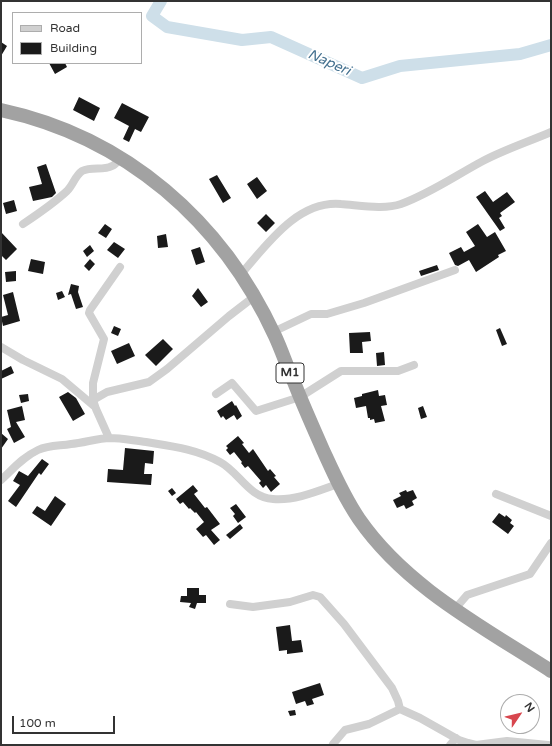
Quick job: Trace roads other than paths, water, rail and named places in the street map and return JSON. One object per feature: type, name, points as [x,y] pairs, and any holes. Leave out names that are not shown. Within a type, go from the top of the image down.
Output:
[{"type":"highway","name":"M1","points":[[1,110],[45,122],[80,136],[121,158],[177,199],[201,224],[228,256],[255,296],[273,332],[338,484],[359,519],[383,550],[404,570],[455,609],[551,671]]},
{"type":"street","points":[[241,274],[282,230],[306,210],[324,205],[339,204],[356,206],[389,206],[400,204],[432,189],[483,161],[551,132]]},
{"type":"street","points":[[23,224],[56,201],[69,189],[78,175],[83,171],[90,168],[105,168],[112,166],[121,158]]},
{"type":"street","points":[[109,438],[94,403],[93,383],[104,339],[90,316],[90,310],[120,267]]},
{"type":"street","points":[[273,332],[311,314],[328,314],[364,303],[455,270]]},
{"type":"street","points":[[94,403],[108,392],[149,382],[255,296]]},
{"type":"street","points":[[1,347],[23,360],[62,379],[94,403]]},
{"type":"street","points":[[216,394],[232,383],[256,411],[300,397],[341,371],[398,371],[414,365]]},
{"type":"street","points":[[1,480],[22,459],[39,449],[109,438],[168,446],[209,456],[228,468],[245,486],[258,495],[273,499],[312,493],[338,484]]},
{"type":"street","points":[[496,494],[551,516]]},
{"type":"street","points":[[455,609],[467,595],[530,574],[551,543]]},
{"type":"street","points":[[230,604],[253,607],[290,602],[317,595],[344,624],[392,688],[400,709]]},
{"type":"street","points":[[400,709],[420,718],[456,738],[476,745],[507,741],[548,745]]},
{"type":"street","points":[[334,744],[346,730],[369,724],[400,709]]},
{"type":"street","points":[[450,745],[456,738]]},
{"type":"waterway","name":"Naperi","points":[[161,1],[152,16],[167,27],[242,40],[271,37],[362,78],[400,66],[520,54],[551,45]]}]
